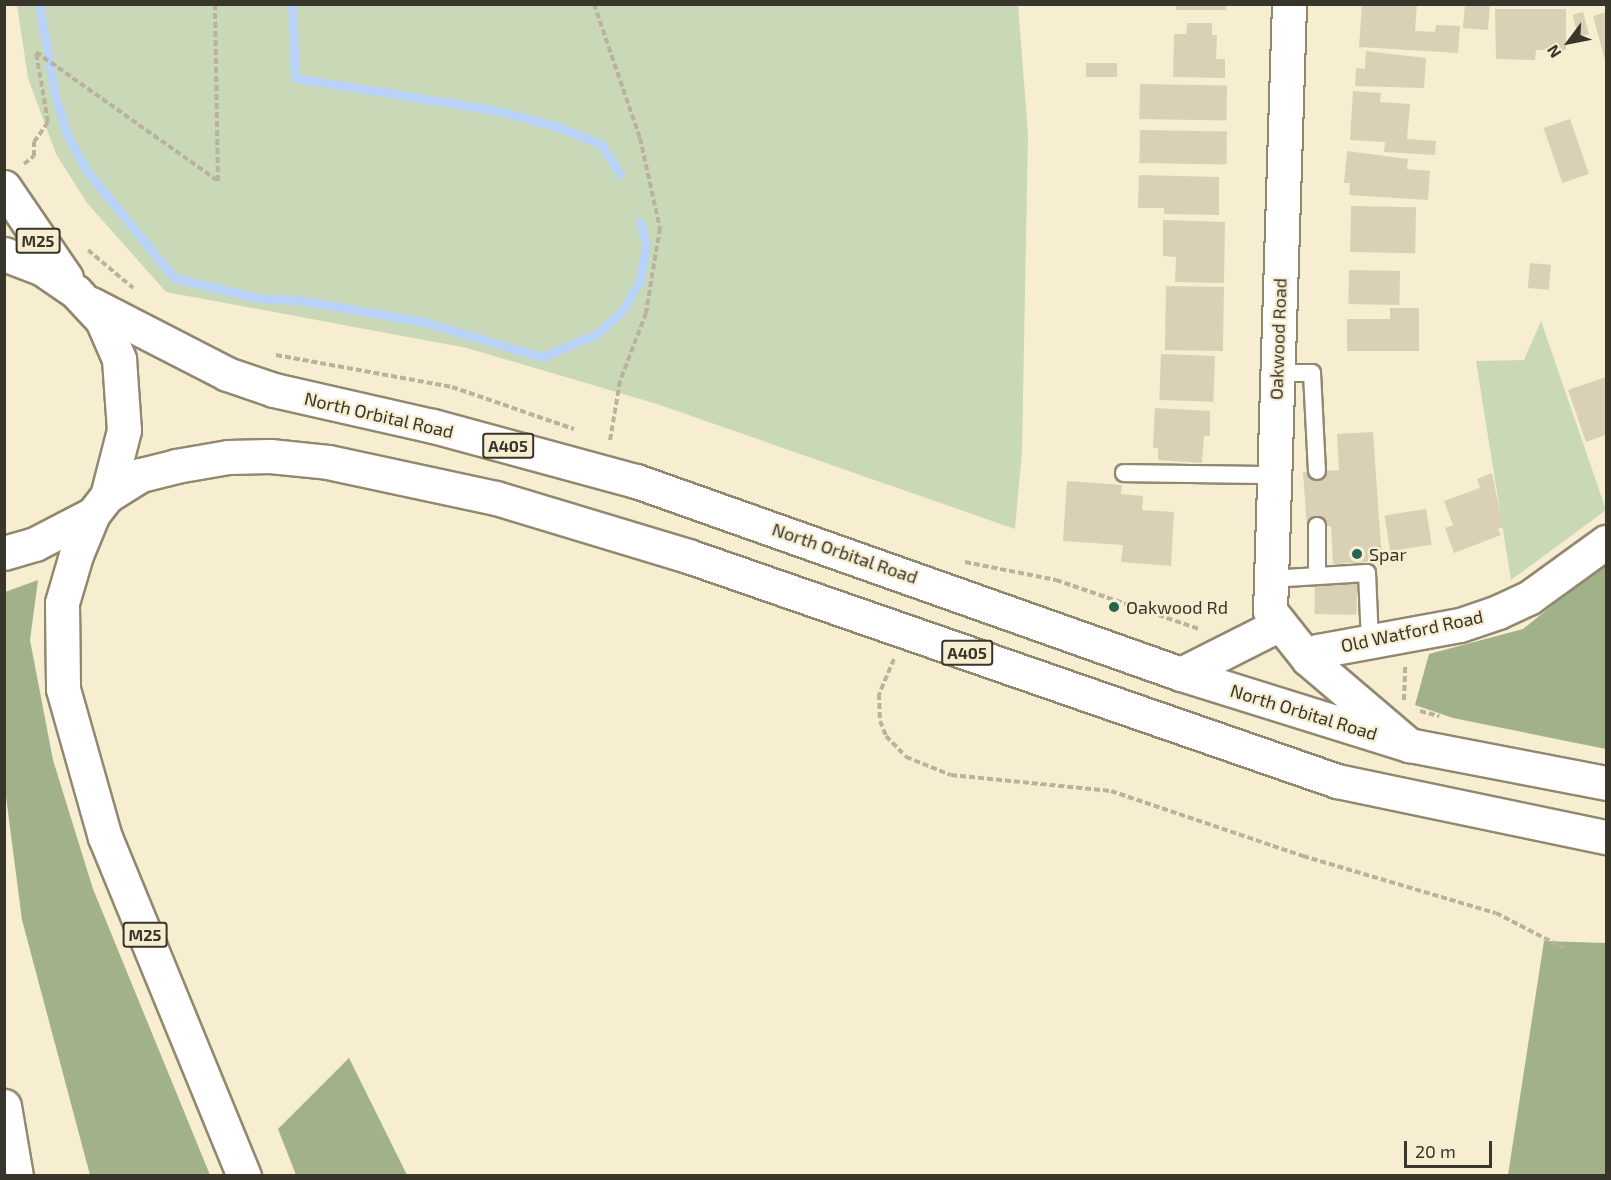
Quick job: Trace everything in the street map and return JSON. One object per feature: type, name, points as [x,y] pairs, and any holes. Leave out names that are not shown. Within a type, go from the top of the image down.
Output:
[{"type":"main road","name":"Oakwood Road","points":[[1289,4],[1270,611],[1278,625],[1308,659],[1409,745]]},
{"type":"main road","name":"M25","points":[[19,176],[83,298]]},
{"type":"main road","name":"North Orbital Road","points":[[4,254],[41,268],[83,298],[227,374],[265,387],[329,405],[433,426],[636,481],[1181,674],[1409,745],[1606,783]]},
{"type":"main road","points":[[4,553],[35,544],[100,505],[124,430],[119,359],[83,298]]},
{"type":"main road","name":"A405","points":[[100,505],[141,475],[228,457],[328,462],[496,498],[688,556],[1337,781],[1606,837]]},
{"type":"main road","name":"M25","points":[[100,505],[76,555],[63,603],[63,689],[105,837],[244,1176]]},
{"type":"main road","name":"Old Watford Road","points":[[1308,659],[1318,651],[1460,625],[1509,607],[1530,597],[1606,542]]},
{"type":"main road","points":[[1181,674],[1278,625]]},
{"type":"main road","points":[[4,1106],[18,1167]]},
{"type":"lane","points":[[1277,373],[1312,373],[1317,471]]},
{"type":"lane","points":[[1124,473],[1274,475]]},
{"type":"lane","points":[[1317,526],[1317,576]]},
{"type":"lane","points":[[1270,579],[1367,573],[1370,642]]},
{"type":"path","points":[[19,176],[34,156],[34,142],[48,122],[36,52],[218,181],[215,4]]},
{"type":"path","points":[[594,4],[640,138],[660,228],[646,313],[620,381],[610,441]]},
{"type":"path","points":[[82,243],[142,295]]},
{"type":"path","points":[[269,354],[452,387],[576,430]]},
{"type":"path","points":[[599,438],[620,445]]},
{"type":"path","points":[[959,560],[1056,580],[1192,629],[1203,628]]},
{"type":"path","points":[[906,632],[879,694],[886,736],[906,757],[951,775],[1111,791],[1303,856],[1496,913],[1564,948]]},
{"type":"path","points":[[1404,706],[1405,636]]},
{"type":"path","points":[[1414,709],[1444,718]]},
{"type":"green space","points":[[17,5],[1018,5],[1028,134],[1022,451],[1015,529],[657,404],[467,348],[166,292],[87,203],[56,154],[28,78]]},
{"type":"green space","points":[[1541,321],[1606,510],[1511,580],[1476,361],[1524,360]]},
{"type":"green space","points":[[1606,562],[1606,749],[1453,718],[1415,705],[1429,654],[1523,629]]},
{"type":"green space","points":[[38,580],[30,640],[53,760],[93,889],[210,1175],[90,1175],[22,920],[5,789],[5,592]]},
{"type":"green space","points":[[1544,941],[1606,943],[1606,1175],[1508,1175]]},
{"type":"green space","points":[[349,1058],[407,1175],[296,1175],[278,1129]]},
{"type":"building","points":[[1176,4],[1226,4],[1226,10],[1176,10]]},
{"type":"building","points":[[1362,4],[1417,4],[1415,31],[1435,32],[1436,25],[1460,26],[1458,53],[1359,47]]},
{"type":"building","points":[[1465,4],[1490,6],[1488,30],[1463,28]]},
{"type":"building","points":[[1495,9],[1566,9],[1566,50],[1536,50],[1535,60],[1496,59]]},
{"type":"building","points":[[1583,12],[1589,34],[1578,37],[1572,15]]},
{"type":"building","points":[[1606,12],[1606,64],[1593,16]]},
{"type":"building","points":[[1187,23],[1212,23],[1212,35],[1217,35],[1216,59],[1225,59],[1225,78],[1173,77],[1174,34],[1186,34]]},
{"type":"building","points":[[1366,51],[1426,58],[1424,88],[1355,86],[1356,68],[1365,69]]},
{"type":"building","points":[[1086,63],[1117,63],[1117,77],[1086,77]]},
{"type":"building","points":[[1140,84],[1227,86],[1226,121],[1139,119]]},
{"type":"building","points":[[1353,91],[1381,93],[1380,102],[1410,104],[1407,139],[1436,141],[1435,155],[1384,152],[1385,142],[1350,140]]},
{"type":"building","points":[[1570,119],[1589,174],[1562,183],[1544,128]]},
{"type":"building","points":[[1140,130],[1227,132],[1226,165],[1139,163]]},
{"type":"building","points":[[1347,151],[1408,159],[1407,169],[1430,171],[1428,200],[1349,195],[1350,183],[1344,183]]},
{"type":"building","points":[[1139,175],[1219,177],[1219,215],[1164,214],[1164,208],[1138,208]]},
{"type":"building","points":[[1351,206],[1416,207],[1415,253],[1350,252]]},
{"type":"building","points":[[1163,220],[1225,222],[1224,283],[1175,282],[1176,257],[1163,256]]},
{"type":"building","points":[[1530,263],[1551,265],[1549,290],[1528,288]]},
{"type":"building","points":[[1349,270],[1400,271],[1399,305],[1348,304]]},
{"type":"building","points":[[1166,286],[1224,287],[1223,351],[1165,350]]},
{"type":"building","points":[[1390,308],[1419,308],[1419,351],[1347,351],[1347,319],[1390,319]]},
{"type":"building","points":[[1161,354],[1215,356],[1213,402],[1159,400]]},
{"type":"building","points":[[1606,377],[1606,435],[1586,442],[1568,390]]},
{"type":"building","points":[[1155,408],[1210,411],[1210,436],[1204,436],[1202,463],[1158,460],[1158,448],[1153,448]]},
{"type":"building","points":[[1373,432],[1382,561],[1333,564],[1331,526],[1307,527],[1303,472],[1339,470],[1337,434]]},
{"type":"building","points":[[1492,473],[1503,527],[1498,529],[1501,535],[1454,553],[1445,528],[1453,525],[1444,501],[1480,488],[1477,479]]},
{"type":"building","points":[[1067,481],[1122,485],[1121,494],[1143,496],[1142,510],[1174,512],[1171,566],[1121,562],[1123,545],[1063,541]]},
{"type":"building","points":[[1426,509],[1432,545],[1390,551],[1385,516]]},
{"type":"building","points":[[1315,583],[1357,584],[1356,615],[1314,614]]},
{"type":"waterway","points":[[39,4],[55,96],[67,135],[87,171],[174,278],[258,298],[304,301],[424,322],[542,357],[597,334],[622,311],[640,281],[646,244],[640,222]]},
{"type":"waterway","points":[[292,4],[295,78],[494,110],[555,126],[601,144],[620,175]]},
{"type":"place","name":"Spar","points":[[1357,554]]},
{"type":"place","name":"Oakwood Rd","points":[[1114,607]]}]
